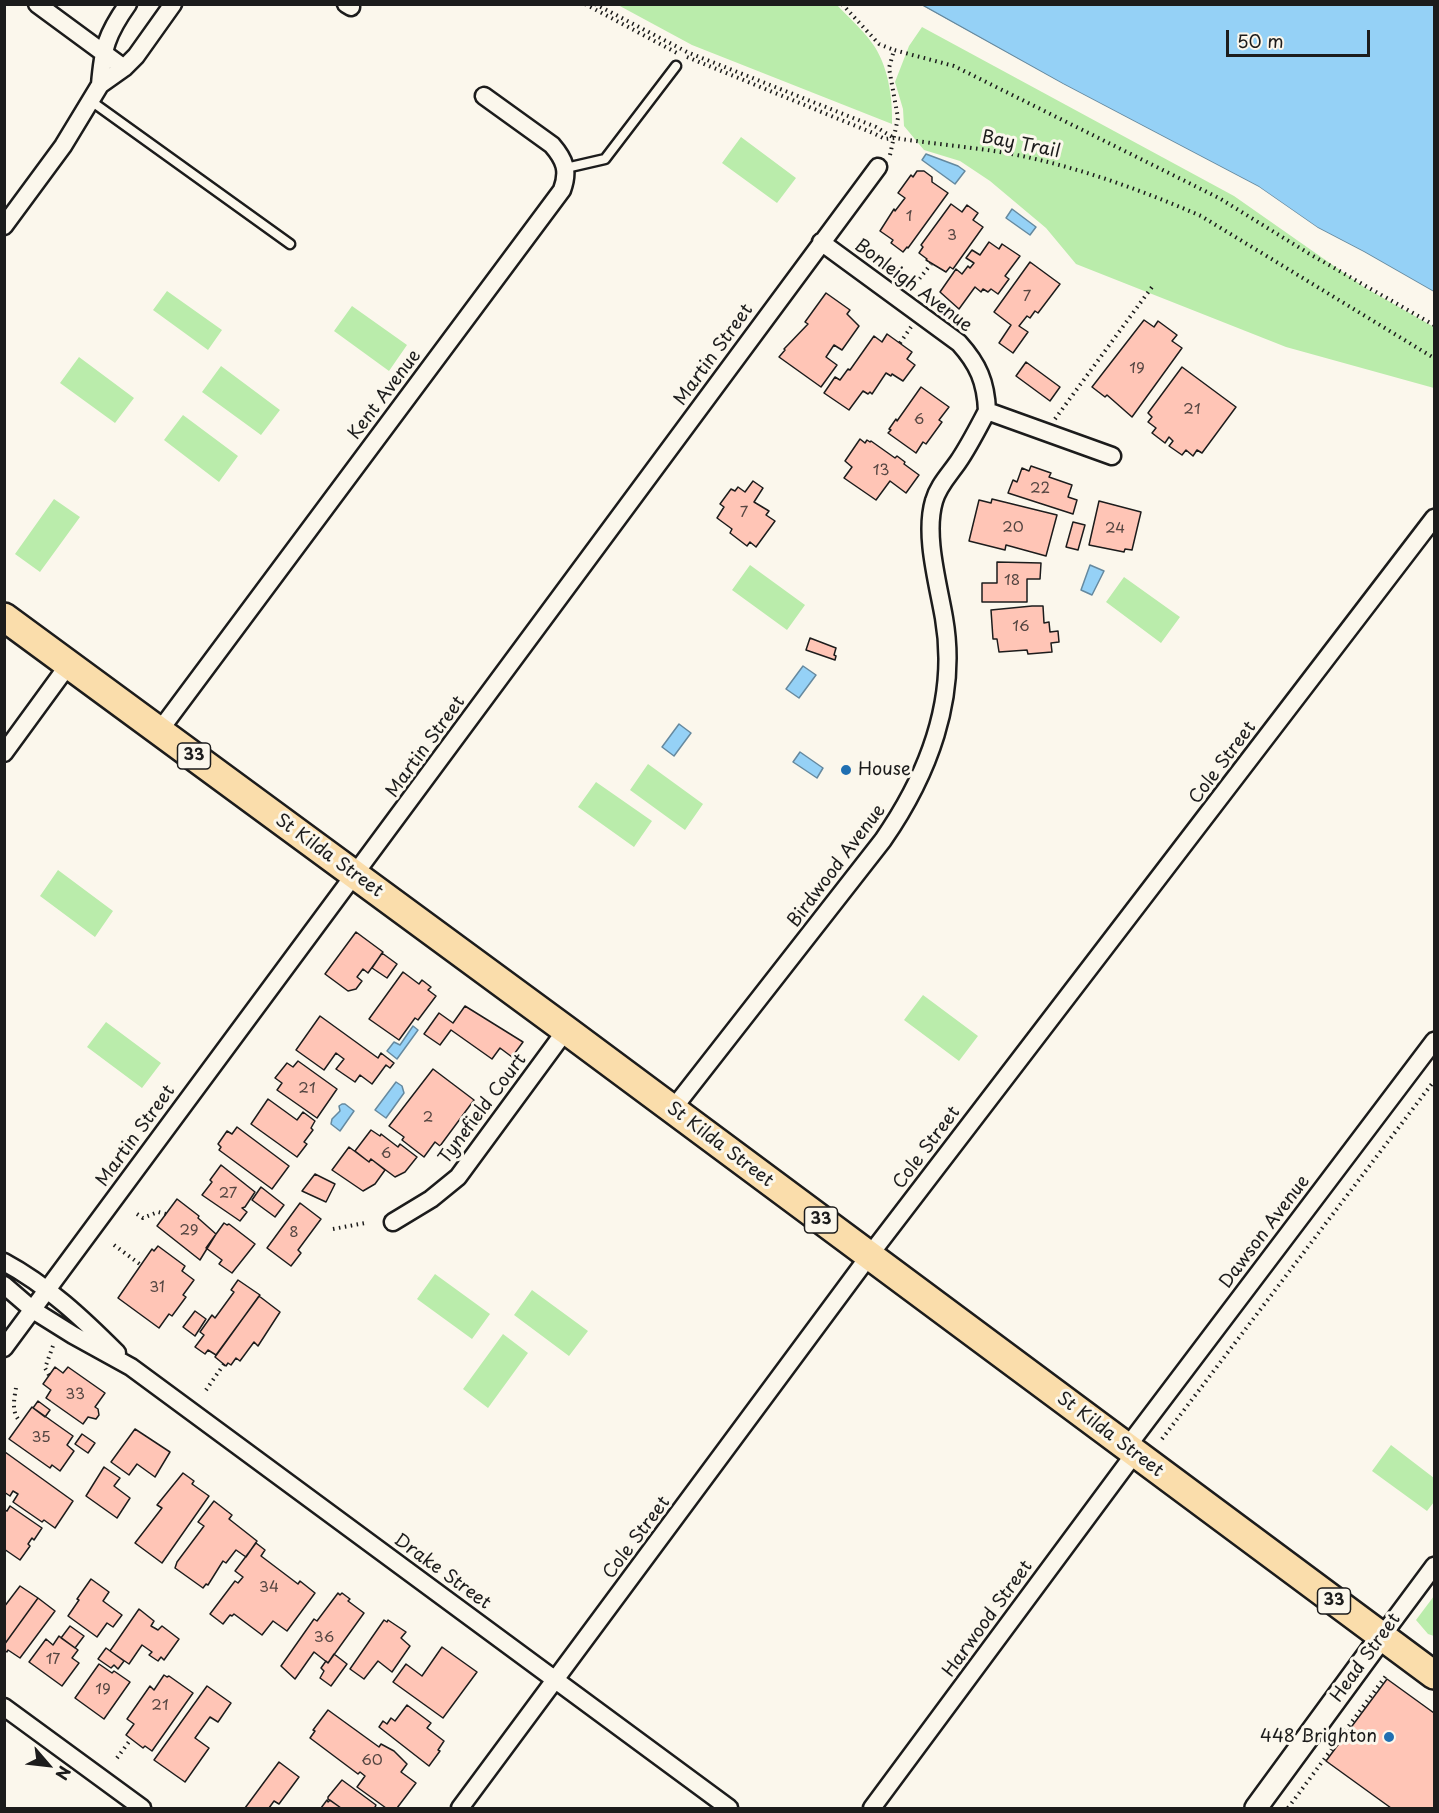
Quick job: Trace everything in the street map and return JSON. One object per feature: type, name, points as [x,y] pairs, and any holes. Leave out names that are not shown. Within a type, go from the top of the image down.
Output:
[{"type":"main road","name":"St Kilda Street","points":[[4,617],[566,1030],[1434,1675]]},
{"type":"street","points":[[37,4],[124,68]]},
{"type":"street","points":[[100,85],[102,53],[115,24],[128,4]]},
{"type":"street","points":[[4,226],[63,146],[100,85],[124,68],[136,56],[174,4]]},
{"type":"street","points":[[484,96],[552,145],[561,155],[566,168]]},
{"type":"street","name":"Martin Street","points":[[4,1348],[878,167]]},
{"type":"street","name":"Kent Avenue","points":[[160,730],[562,190],[567,175],[566,168]]},
{"type":"street","name":"Bonleigh Avenue","points":[[821,242],[959,343],[973,358],[981,377],[987,398],[987,411]]},
{"type":"street","points":[[987,411],[1112,456]]},
{"type":"street","name":"Birdwood Avenue","points":[[672,1110],[883,840],[904,810],[925,766],[940,723],[947,677],[945,622],[930,525],[934,502],[939,489],[964,452],[987,411]]},
{"type":"street","name":"Cole Street","points":[[460,1809],[869,1256],[1434,519]]},
{"type":"street","points":[[4,753],[69,664]]},
{"type":"street","name":"Tynefield Court","points":[[393,1222],[431,1199],[458,1176],[566,1030]]},
{"type":"street","name":"Dawson Avenue","points":[[1131,1450],[1434,1041]]},
{"type":"street","name":"Drake Street","points":[[4,1262],[47,1290],[84,1319],[131,1366]]},
{"type":"street","name":"Drake Street","points":[[4,1285],[33,1310],[73,1335],[131,1366],[729,1809]]},
{"type":"street","name":"Harwood Street","points":[[872,1809],[1131,1450]]},
{"type":"street","name":"Head Street","points":[[1256,1809],[1434,1566]]},
{"type":"street","points":[[4,1707],[142,1809]]},
{"type":"lane","points":[[566,168],[605,159],[676,66]]},
{"type":"lane","points":[[91,101],[290,244]]},
{"type":"path","name":"Bay Trail","points":[[585,4],[710,68],[885,139],[895,138],[1029,158],[1114,182],[1180,207],[1201,216],[1434,358]]},
{"type":"path","points":[[595,4],[687,52],[876,127],[895,138],[897,118],[889,68],[894,50]]},
{"type":"path","points":[[842,4],[879,44],[954,66],[1219,198],[1308,253],[1434,325]]},
{"type":"path","points":[[903,301],[931,264]]},
{"type":"path","points":[[1046,432],[1152,287]]},
{"type":"path","points":[[1162,1439],[1434,1081]]},
{"type":"path","points":[[137,1214],[143,1218],[158,1212],[166,1214]]},
{"type":"path","points":[[333,1229],[365,1223]]},
{"type":"path","points":[[114,1245],[141,1265]]},
{"type":"path","points":[[49,1375],[45,1368],[54,1343]]},
{"type":"path","points":[[206,1390],[224,1364]]},
{"type":"path","points":[[16,1388],[15,1414],[21,1422]]},
{"type":"path","points":[[1288,1809],[1388,1673]]},
{"type":"path","points":[[117,1758],[131,1738]]},
{"type":"green space","points":[[618,5],[837,5],[868,38],[882,61],[892,104],[892,124],[692,45]]},
{"type":"green space","points":[[922,27],[1234,196],[1364,287],[1434,327],[1434,388],[1286,347],[1076,264],[1046,228],[990,181],[960,161],[924,150],[904,126],[903,109],[895,82],[909,46]]},
{"type":"green space","points":[[741,137],[796,178],[777,203],[722,163]]},
{"type":"green space","points":[[167,291],[222,330],[208,350],[153,310]]},
{"type":"green space","points":[[352,306],[407,345],[389,371],[334,331]]},
{"type":"green space","points":[[79,357],[134,398],[115,423],[60,383]]},
{"type":"green space","points":[[221,366],[280,410],[261,435],[202,392]]},
{"type":"green space","points":[[183,415],[238,456],[219,482],[164,440]]},
{"type":"green space","points":[[54,499],[80,517],[40,572],[15,554]]},
{"type":"green space","points":[[750,565],[805,605],[787,630],[732,590]]},
{"type":"green space","points":[[1124,577],[1180,617],[1161,643],[1106,602]]},
{"type":"green space","points":[[648,764],[703,804],[685,830],[630,790]]},
{"type":"green space","points":[[596,782],[652,821],[634,847],[578,807]]},
{"type":"green space","points":[[58,870],[113,911],[95,937],[40,896]]},
{"type":"green space","points":[[923,995],[978,1036],[959,1061],[904,1020]]},
{"type":"green space","points":[[106,1022],[161,1063],[142,1088],[87,1047]]},
{"type":"green space","points":[[435,1274],[490,1314],[472,1339],[417,1299]]},
{"type":"green space","points":[[532,1290],[588,1331],[569,1356],[514,1315]]},
{"type":"green space","points":[[503,1334],[528,1353],[488,1408],[463,1389]]},
{"type":"green space","points":[[1391,1445],[1434,1478],[1434,1502],[1427,1511],[1372,1471]]},
{"type":"green space","points":[[1434,1596],[1434,1636],[1428,1634],[1416,1620]]},
{"type":"water","points":[[922,5],[1434,5],[1434,292],[1318,228],[1259,187],[1063,84]]},
{"type":"water","points":[[926,154],[965,171],[955,184],[922,160]]},
{"type":"water","points":[[1012,209],[1036,227],[1030,235],[1006,218]]},
{"type":"water","points":[[1090,565],[1104,571],[1092,595],[1081,590]]},
{"type":"water","points":[[803,666],[816,675],[799,698],[786,689]]},
{"type":"water","points":[[679,724],[691,733],[674,756],[662,747]]},
{"type":"water","points":[[800,752],[823,768],[817,778],[793,762]]},
{"type":"water","points":[[413,1026],[418,1030],[397,1059],[387,1051],[394,1042],[400,1045]]},
{"type":"water","points":[[396,1082],[402,1086],[404,1093],[386,1118],[375,1110]]},
{"type":"water","points":[[342,1104],[354,1111],[340,1131],[331,1124]]},
{"type":"pier","points":[[919,4],[1063,84],[1259,187],[1318,228],[1434,292],[1434,295],[1363,254],[1316,231],[1258,189],[1062,86]]},
{"type":"building","points":[[917,171],[924,171],[932,177],[932,182],[948,193],[903,252],[891,243],[893,240],[880,231],[894,209],[895,211],[905,198],[898,193],[911,175],[913,177]]},
{"type":"building","points":[[951,204],[962,212],[967,205],[978,213],[973,220],[983,227],[953,269],[950,267],[946,272],[919,253],[923,247],[921,245]]},
{"type":"building","points":[[989,242],[999,249],[1002,244],[1020,256],[1005,276],[1009,279],[998,294],[991,289],[988,292],[983,289],[981,292],[975,287],[959,309],[940,292],[956,269],[962,274],[968,266],[970,268],[974,263],[966,258],[972,250],[980,255]]},
{"type":"building","points":[[1030,262],[1060,284],[1038,313],[1035,311],[1030,318],[1027,316],[1019,326],[1028,332],[1013,353],[999,343],[1011,325],[994,312]]},
{"type":"building","points":[[826,293],[850,310],[847,314],[859,326],[842,350],[834,345],[826,357],[837,365],[821,387],[779,357],[808,324],[805,322]]},
{"type":"building","points":[[1144,320],[1154,327],[1158,321],[1177,335],[1172,341],[1182,348],[1132,417],[1107,395],[1105,397],[1092,387]]},
{"type":"building","points":[[887,334],[912,352],[907,359],[915,365],[903,381],[886,373],[872,394],[863,391],[849,410],[824,393],[835,377],[840,380],[848,369],[850,370],[874,336],[882,342]]},
{"type":"building","points":[[1026,362],[1060,387],[1050,401],[1016,376]]},
{"type":"building","points":[[1182,367],[1236,407],[1202,453],[1197,450],[1193,456],[1186,450],[1182,455],[1169,446],[1173,441],[1169,437],[1165,443],[1152,433],[1156,428],[1148,422],[1152,417],[1148,413]]},
{"type":"building","points":[[921,387],[949,407],[939,420],[942,422],[926,444],[923,442],[916,453],[888,433]]},
{"type":"building","points":[[860,439],[865,443],[867,440],[871,441],[895,458],[897,456],[919,475],[906,493],[890,481],[876,500],[844,478],[852,467],[845,461]]},
{"type":"building","points":[[1031,466],[1051,473],[1049,477],[1072,485],[1068,497],[1077,500],[1073,514],[1008,493],[1013,480],[1017,482],[1022,468],[1029,471]]},
{"type":"building","points":[[753,481],[763,488],[754,502],[769,511],[766,515],[775,521],[756,547],[750,542],[747,546],[730,533],[732,529],[717,518],[724,507],[720,504],[731,489],[735,491],[738,487],[745,492]]},
{"type":"building","points":[[992,499],[1057,515],[1046,556],[1006,545],[1005,550],[969,541],[979,500],[991,503]]},
{"type":"building","points":[[1099,501],[1141,512],[1132,550],[1125,549],[1124,552],[1089,545]]},
{"type":"building","points":[[1073,522],[1085,525],[1078,550],[1066,547]]},
{"type":"building","points":[[997,562],[1041,563],[1040,579],[1027,579],[1027,602],[982,602],[982,583],[997,583]]},
{"type":"building","points":[[1043,606],[1044,623],[1049,622],[1050,632],[1058,631],[1059,642],[1051,643],[1052,652],[1028,654],[1027,650],[999,652],[997,639],[993,639],[991,610]]},
{"type":"building","points":[[810,638],[836,648],[835,660],[806,650]]},
{"type":"building","points":[[356,932],[383,952],[368,973],[363,969],[357,977],[362,981],[356,989],[348,991],[325,974]]},
{"type":"building","points":[[382,953],[397,964],[387,978],[372,968]]},
{"type":"building","points":[[403,972],[419,984],[422,980],[431,987],[428,990],[436,996],[418,1020],[415,1018],[399,1040],[369,1019]]},
{"type":"building","points":[[465,1006],[523,1042],[512,1057],[500,1048],[492,1059],[451,1030],[440,1045],[424,1034],[439,1013],[453,1023]]},
{"type":"building","points":[[320,1016],[378,1058],[381,1053],[394,1063],[390,1068],[386,1065],[372,1084],[360,1075],[355,1082],[336,1069],[344,1059],[336,1053],[324,1070],[296,1050]]},
{"type":"building","points":[[298,1061],[337,1089],[317,1118],[277,1090],[282,1083],[275,1078],[287,1063],[293,1067]]},
{"type":"building","points":[[433,1069],[474,1100],[440,1146],[435,1142],[424,1157],[402,1140],[404,1137],[389,1126]]},
{"type":"building","points":[[268,1099],[297,1120],[303,1112],[315,1121],[311,1128],[313,1130],[304,1142],[307,1144],[297,1157],[251,1124]]},
{"type":"building","points":[[237,1127],[289,1166],[272,1189],[219,1150],[221,1147],[218,1144],[227,1131],[232,1134]]},
{"type":"building","points":[[371,1130],[380,1136],[381,1134],[398,1147],[400,1144],[417,1157],[405,1172],[395,1177],[371,1159],[369,1162],[355,1151]]},
{"type":"building","points":[[349,1147],[369,1162],[371,1159],[385,1170],[375,1184],[363,1191],[332,1170]]},
{"type":"building","points":[[221,1165],[255,1192],[242,1208],[247,1212],[240,1221],[202,1195]]},
{"type":"building","points":[[315,1174],[335,1184],[326,1202],[302,1191]]},
{"type":"building","points":[[261,1187],[284,1205],[275,1217],[252,1200]]},
{"type":"building","points":[[177,1199],[199,1216],[198,1218],[216,1234],[200,1260],[157,1226]]},
{"type":"building","points":[[300,1203],[321,1219],[298,1250],[301,1253],[291,1266],[267,1248]]},
{"type":"building","points":[[224,1223],[229,1224],[255,1244],[232,1273],[219,1264],[222,1260],[206,1248]]},
{"type":"building","points":[[158,1246],[185,1266],[182,1271],[194,1280],[183,1295],[186,1297],[172,1316],[169,1314],[159,1328],[118,1298],[152,1249],[154,1251]]},
{"type":"building","points":[[238,1280],[260,1295],[216,1355],[208,1350],[205,1354],[195,1347],[204,1335],[200,1332],[212,1315],[215,1318],[234,1292],[231,1290]]},
{"type":"building","points":[[259,1296],[280,1312],[258,1346],[254,1342],[240,1361],[236,1358],[231,1365],[228,1363],[226,1366],[215,1357]]},
{"type":"building","points":[[195,1311],[206,1319],[195,1336],[183,1327]]},
{"type":"building","points":[[55,1367],[63,1373],[68,1367],[105,1393],[95,1407],[99,1415],[96,1419],[88,1417],[83,1424],[46,1398],[51,1390],[43,1384]]},
{"type":"building","points":[[38,1401],[50,1410],[45,1417],[33,1408]]},
{"type":"building","points":[[32,1407],[73,1436],[67,1445],[74,1451],[60,1471],[52,1465],[50,1468],[9,1439]]},
{"type":"building","points":[[135,1429],[170,1452],[155,1477],[137,1464],[129,1475],[111,1462]]},
{"type":"building","points":[[82,1434],[95,1443],[88,1453],[75,1444]]},
{"type":"building","points":[[4,1449],[73,1501],[55,1528],[13,1502],[18,1494],[13,1491],[10,1496],[4,1492]]},
{"type":"building","points":[[104,1467],[120,1478],[114,1486],[130,1498],[117,1518],[86,1496]]},
{"type":"building","points":[[183,1473],[194,1481],[192,1484],[209,1496],[162,1563],[135,1543],[162,1508],[157,1505]]},
{"type":"building","points":[[214,1501],[232,1515],[229,1519],[257,1541],[246,1557],[236,1550],[226,1563],[223,1561],[208,1585],[206,1584],[203,1588],[175,1568],[204,1526],[198,1522]]},
{"type":"building","points":[[10,1506],[42,1528],[34,1540],[32,1538],[28,1544],[30,1546],[20,1560],[4,1549],[4,1510],[7,1511]]},
{"type":"building","points":[[256,1543],[265,1550],[261,1556],[298,1584],[300,1581],[315,1593],[287,1631],[273,1621],[262,1635],[234,1614],[230,1615],[223,1624],[210,1614],[235,1581],[238,1583],[243,1577],[235,1571]]},
{"type":"building","points":[[91,1579],[109,1592],[103,1601],[122,1615],[113,1627],[107,1623],[97,1637],[68,1616]]},
{"type":"building","points":[[20,1586],[38,1598],[4,1645],[4,1607]]},
{"type":"building","points":[[338,1593],[350,1599],[348,1601],[364,1613],[328,1663],[314,1652],[295,1679],[281,1666],[314,1619],[317,1621]]},
{"type":"building","points":[[38,1598],[55,1611],[20,1658],[4,1650],[4,1645]]},
{"type":"building","points":[[139,1609],[154,1621],[151,1626],[158,1630],[162,1626],[179,1639],[164,1660],[161,1657],[158,1661],[149,1655],[152,1652],[142,1645],[129,1664],[110,1651]]},
{"type":"building","points":[[384,1620],[387,1622],[388,1620],[406,1632],[401,1638],[410,1646],[392,1672],[378,1661],[364,1679],[350,1669]]},
{"type":"building","points":[[70,1626],[84,1636],[75,1648],[61,1638]]},
{"type":"building","points":[[59,1636],[78,1650],[72,1658],[79,1663],[62,1686],[29,1662],[46,1639],[53,1645]]},
{"type":"building","points":[[442,1647],[477,1672],[443,1718],[393,1682],[406,1664],[422,1676]]},
{"type":"building","points":[[106,1648],[124,1661],[118,1669],[114,1665],[111,1668],[98,1659]]},
{"type":"building","points":[[334,1654],[347,1664],[331,1686],[320,1678],[324,1671],[321,1668]]},
{"type":"building","points":[[99,1664],[130,1682],[104,1719],[75,1698]]},
{"type":"building","points":[[164,1675],[193,1693],[152,1751],[145,1746],[143,1748],[126,1735],[134,1724],[127,1719],[150,1686],[154,1690]]},
{"type":"building","name":"448 Brighton","points":[[1387,1679],[1434,1713],[1434,1808],[1391,1808],[1326,1761]]},
{"type":"building","points":[[207,1686],[231,1703],[218,1722],[210,1717],[195,1738],[209,1748],[185,1782],[154,1760]]},
{"type":"building","points":[[407,1705],[431,1723],[427,1728],[444,1741],[429,1766],[379,1727],[383,1721],[387,1724],[391,1718],[395,1721]]},
{"type":"building","points":[[328,1710],[379,1747],[381,1744],[394,1751],[407,1764],[401,1772],[416,1783],[397,1808],[386,1808],[357,1787],[365,1776],[360,1772],[358,1774],[310,1738],[315,1731],[313,1730]]},
{"type":"building","points":[[279,1762],[299,1777],[279,1804],[274,1801],[269,1808],[245,1808]]},
{"type":"building","points":[[342,1780],[377,1808],[341,1808],[328,1799]]},
{"type":"building","points":[[327,1800],[328,1802],[330,1800],[341,1808],[321,1808]]},
{"type":"place","name":"House","points":[[846,770]]},
{"type":"place","name":"448 Brighton","points":[[1389,1737]]}]
